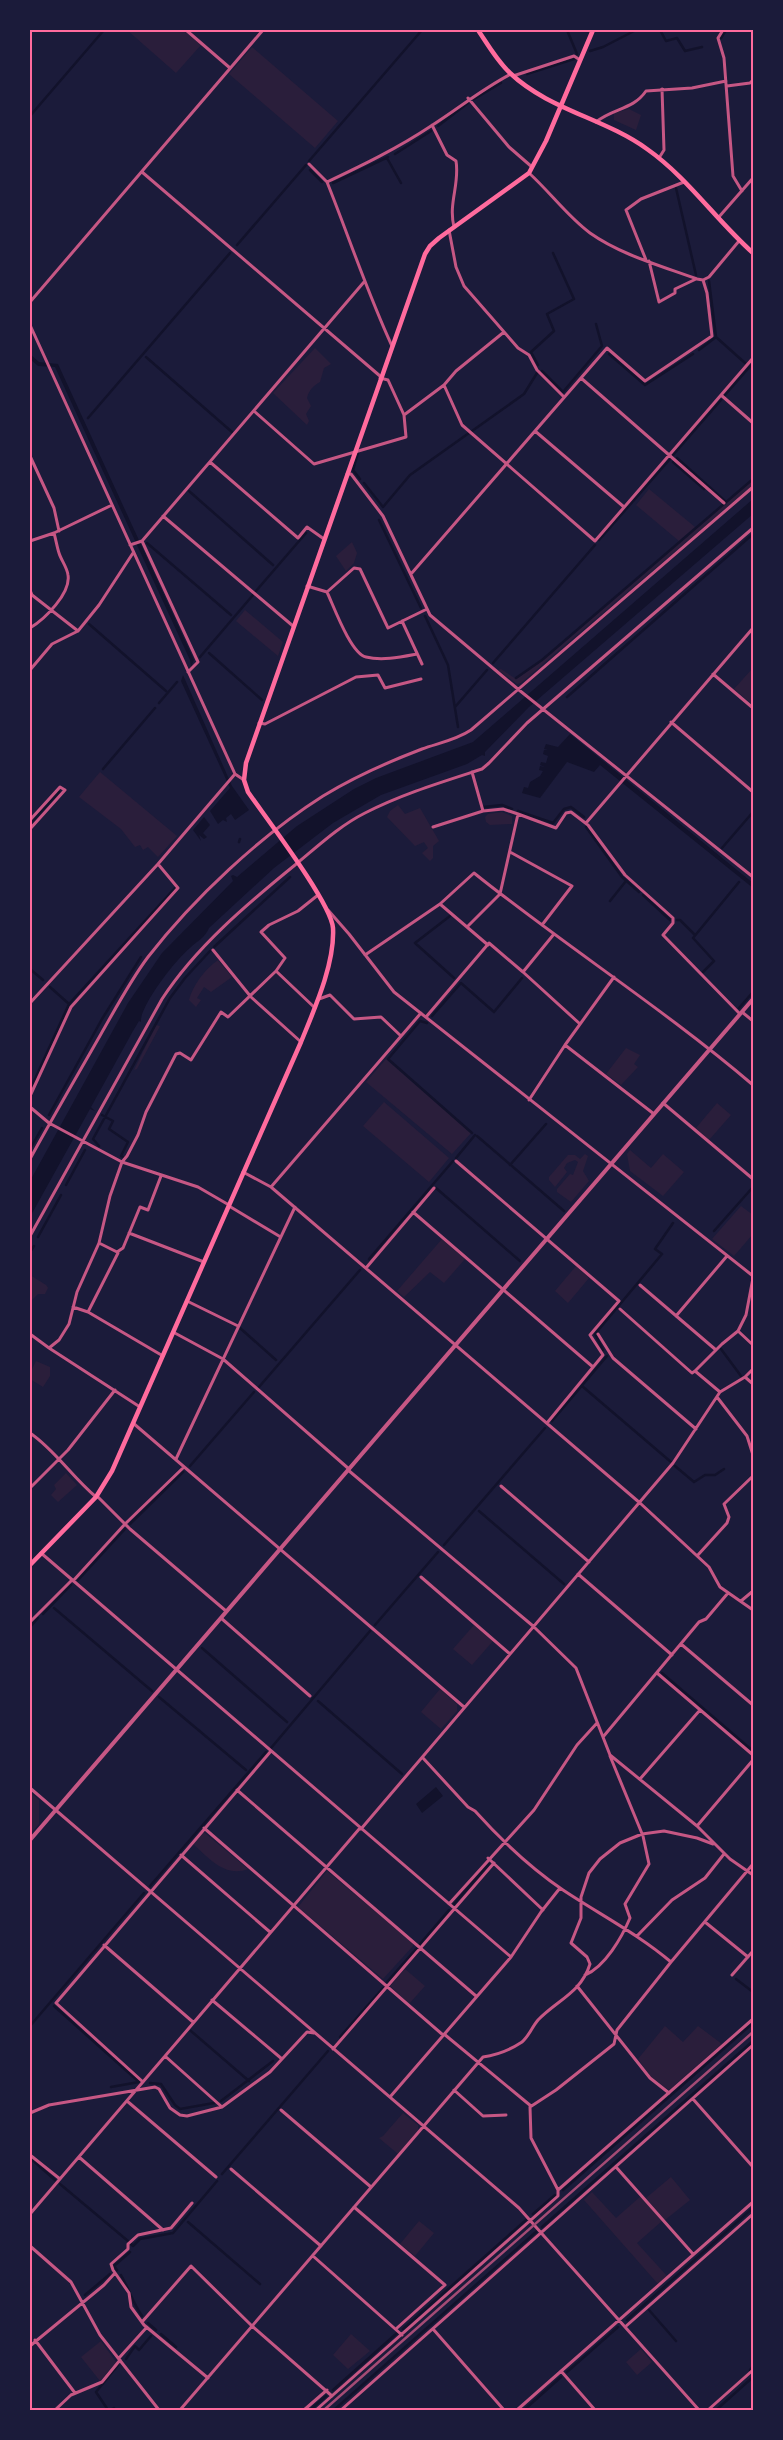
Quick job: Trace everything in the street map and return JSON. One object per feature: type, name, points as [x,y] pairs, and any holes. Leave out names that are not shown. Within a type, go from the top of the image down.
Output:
[{"type":"main road","points":[[478,30],[512,75],[540,96],[620,132],[658,158],[753,253]]},
{"type":"main road","points":[[30,1565],[96,1496],[112,1471],[301,1042],[318,999],[333,938],[331,919],[318,895],[248,792],[244,780],[246,763],[292,626],[425,254],[430,246],[452,228],[529,173],[533,168],[593,30]]},
{"type":"street","points":[[186,30],[230,68]]},
{"type":"street","points":[[30,302],[263,30]]},
{"type":"street","points":[[723,30],[718,38],[724,58],[728,131],[733,176],[742,191]]},
{"type":"street","points":[[327,182],[389,152],[432,125],[468,98],[512,75],[574,56],[580,60]]},
{"type":"street","points":[[727,86],[750,83],[753,80]]},
{"type":"street","points":[[596,122],[604,116],[639,101],[646,90],[692,88],[726,81]]},
{"type":"street","points":[[658,158],[664,150],[662,89]]},
{"type":"street","points":[[468,98],[509,147],[533,168]]},
{"type":"street","points":[[432,125],[448,155],[456,161],[458,174],[452,200],[452,228],[456,267],[464,286],[518,348],[529,355],[537,370],[564,397]]},
{"type":"street","points":[[309,164],[327,182],[363,273],[364,282],[392,346]]},
{"type":"street","points":[[142,172],[380,377],[388,380],[404,415],[406,437],[314,464],[254,411]]},
{"type":"street","points":[[529,173],[588,231],[600,239],[648,261],[697,279],[703,280],[709,277],[739,241]]},
{"type":"street","points":[[717,219],[753,178]]},
{"type":"street","points":[[684,182],[641,199],[626,210],[648,261],[659,302],[675,293],[675,289],[697,279]]},
{"type":"street","points":[[410,574],[607,348],[645,381],[712,336],[707,293],[703,280]]},
{"type":"street","points":[[132,545],[141,541],[364,282]]},
{"type":"street","points":[[30,325],[235,774],[244,780]]},
{"type":"street","points":[[404,415],[444,385],[464,364],[504,332]]},
{"type":"street","points":[[444,385],[462,425],[595,541],[753,358]]},
{"type":"street","points":[[581,378],[724,503]]},
{"type":"street","points":[[721,395],[753,423]]},
{"type":"street","points":[[535,431],[624,508]]},
{"type":"street","points":[[30,456],[54,508],[59,531]]},
{"type":"street","points":[[210,462],[298,538],[307,527],[324,539]]},
{"type":"street","points":[[347,474],[351,474],[383,516],[430,615],[625,776],[753,877]]},
{"type":"street","points":[[30,1159],[122,997],[147,958],[183,915],[274,831],[322,797],[353,779],[422,749],[462,736],[753,487]]},
{"type":"street","points":[[30,541],[59,531],[112,505]]},
{"type":"street","points":[[163,516],[292,626]]},
{"type":"street","points":[[30,1236],[172,983],[210,942],[296,862],[364,813],[407,794],[472,772],[489,764],[527,723],[753,528]]},
{"type":"street","points":[[30,628],[63,594],[68,582],[68,574],[59,553],[54,533]]},
{"type":"street","points":[[141,541],[198,662],[188,672]]},
{"type":"street","points":[[30,670],[52,644],[78,630],[99,605],[134,552]]},
{"type":"street","points":[[327,592],[354,568],[360,569],[388,628],[427,609]]},
{"type":"street","points":[[307,586],[327,592],[356,651],[366,657],[394,658],[417,654]]},
{"type":"street","points":[[30,590],[32,595],[78,630]]},
{"type":"street","points":[[402,622],[422,664]]},
{"type":"street","points":[[586,823],[753,628]]},
{"type":"street","points":[[713,674],[753,708]]},
{"type":"street","points":[[258,723],[265,724],[356,677],[378,675],[385,688],[421,679]]},
{"type":"street","points":[[672,722],[753,792]]},
{"type":"street","points":[[472,772],[483,812]]},
{"type":"street","points":[[30,1003],[158,864],[235,774]]},
{"type":"street","points":[[30,820],[60,787],[65,790],[30,829]]},
{"type":"street","points":[[433,827],[483,812],[503,809],[556,828],[566,813],[571,812],[586,823],[625,875],[673,918],[673,923],[663,934],[741,1013],[753,1021]]},
{"type":"street","points":[[467,927],[500,894],[518,814]]},
{"type":"street","points":[[510,852],[572,886],[542,925]]},
{"type":"street","points":[[30,1096],[71,1007],[178,888],[158,864]]},
{"type":"street","points":[[365,955],[440,904],[474,873],[710,1048],[753,1085]]},
{"type":"street","points":[[49,1348],[58,1340],[69,1324],[83,1276],[99,1243],[110,1196],[122,1162],[138,1136],[146,1112],[176,1054],[191,1060],[220,1012],[228,1017],[276,971],[285,958],[261,932],[269,925],[298,911],[318,895]]},
{"type":"street","points":[[440,904],[523,972],[580,1024]]},
{"type":"street","points":[[327,910],[394,992],[753,1277],[746,1315],[738,1330],[692,1373],[620,1309]]},
{"type":"street","points":[[523,972],[554,934]]},
{"type":"street","points":[[426,1017],[488,945]]},
{"type":"street","points":[[212,950],[251,997],[301,1042]]},
{"type":"street","points":[[276,971],[315,1008]]},
{"type":"street","points":[[529,1100],[565,1045],[614,978]]},
{"type":"street","points":[[318,999],[330,995],[354,1019],[380,1017],[401,1036]]},
{"type":"street","points":[[30,1840],[753,999]]},
{"type":"street","points":[[271,1187],[421,1013]]},
{"type":"street","points":[[565,1045],[654,1114]]},
{"type":"street","points":[[663,1103],[753,1179]]},
{"type":"street","points":[[30,1107],[50,1124],[122,1162],[198,1187],[279,1236]]},
{"type":"street","points":[[456,1161],[619,1301],[590,1335],[603,1355]]},
{"type":"street","points":[[244,1172],[271,1187],[295,1207],[640,1503],[709,1567],[720,1587],[753,1610]]},
{"type":"street","points":[[116,1252],[123,1248],[140,1207],[148,1210],[161,1176]]},
{"type":"street","points":[[366,1268],[434,1188]]},
{"type":"street","points":[[176,1459],[279,1236],[295,1207]]},
{"type":"street","points":[[413,1212],[593,1367]]},
{"type":"street","points":[[129,1233],[204,1262]]},
{"type":"street","points":[[99,1243],[116,1252]]},
{"type":"street","points":[[88,1312],[118,1253],[116,1252]]},
{"type":"street","points":[[676,1316],[727,1256]]},
{"type":"street","points":[[640,1285],[716,1350]]},
{"type":"street","points":[[187,1300],[238,1326]]},
{"type":"street","points":[[73,1307],[88,1312],[163,1356]]},
{"type":"street","points":[[738,1330],[753,1345]]},
{"type":"street","points":[[173,1332],[223,1359],[349,1470],[532,1626],[576,1668],[642,1834],[649,1864],[625,1904],[630,1918],[625,1929],[602,1962],[584,1976]]},
{"type":"street","points":[[30,1334],[140,1407]]},
{"type":"street","points":[[598,1334],[613,1358],[696,1429]]},
{"type":"street","points":[[547,1423],[603,1355],[610,1352]]},
{"type":"street","points":[[30,2214],[239,1968],[422,1758],[532,1626],[674,1463],[720,1392],[745,1377],[753,1369]]},
{"type":"street","points":[[695,1371],[720,1392]]},
{"type":"street","points":[[745,1377],[753,1384]]},
{"type":"street","points":[[30,1488],[58,1460],[115,1390]]},
{"type":"street","points":[[717,1397],[747,1436],[753,1455]]},
{"type":"street","points":[[133,1424],[464,1707]]},
{"type":"street","points":[[30,1433],[44,1442],[80,1484],[226,1611]]},
{"type":"street","points":[[30,1622],[125,1524],[184,1467]]},
{"type":"street","points":[[697,1556],[727,1523],[729,1517],[724,1504],[753,1476]]},
{"type":"street","points":[[501,1486],[589,1562]]},
{"type":"street","points":[[42,1554],[510,1957]]},
{"type":"street","points":[[578,1574],[672,1655]]},
{"type":"street","points":[[421,1577],[510,1654]]},
{"type":"street","points":[[741,1601],[753,1591]]},
{"type":"street","points":[[603,1737],[681,1644],[728,1593]]},
{"type":"street","points":[[221,1618],[310,1696]]},
{"type":"street","points":[[681,1644],[753,1705]]},
{"type":"street","points":[[657,1673],[753,1755]]},
{"type":"street","points":[[639,1779],[700,1710]]},
{"type":"street","points":[[449,1904],[488,1858],[534,1810],[576,1745],[597,1723]]},
{"type":"street","points":[[144,2082],[56,2003],[271,1751]]},
{"type":"street","points":[[610,1756],[697,1826],[724,1854],[753,1875]]},
{"type":"street","points":[[422,1758],[504,1843],[525,1862],[560,1888],[637,1936],[671,1962]]},
{"type":"street","points":[[697,1826],[753,1760]]},
{"type":"street","points":[[30,1788],[531,2220],[698,2410]]},
{"type":"street","points":[[237,1790],[476,1996]]},
{"type":"street","points":[[204,1828],[387,1987],[531,2106]]},
{"type":"street","points":[[180,2410],[482,2057],[504,2052],[521,2042],[539,2020],[570,1996],[590,1964],[587,1957],[571,1942],[581,1918],[581,1897],[593,1867],[620,1843],[642,1834],[664,1831],[697,1838],[713,1844]]},
{"type":"street","points":[[637,1936],[672,1900],[705,1878],[724,1854]]},
{"type":"street","points":[[181,1855],[270,1932]]},
{"type":"street","points":[[488,1858],[543,1910]]},
{"type":"street","points":[[333,2049],[494,1864]]},
{"type":"street","points":[[531,2106],[556,2090],[614,2044],[617,2030],[753,1864]]},
{"type":"street","points":[[390,2097],[510,1957],[560,1888]]},
{"type":"street","points":[[705,1922],[748,1957]]},
{"type":"street","points":[[104,1945],[193,2022]]},
{"type":"street","points":[[732,1976],[753,1951]]},
{"type":"street","points":[[577,1986],[650,2078],[669,2093]]},
{"type":"street","points":[[212,2000],[282,2059]]},
{"type":"street","points":[[558,2190],[753,2019]]},
{"type":"street","points":[[30,2112],[48,2105],[155,2087],[159,2089],[170,2108],[180,2115],[188,2116],[222,2107],[270,2072],[307,2032],[315,2033]]},
{"type":"street","points":[[341,2410],[753,2045]]},
{"type":"street","points":[[165,2056],[222,2107]]},
{"type":"street","points":[[454,2090],[483,2116],[506,2115]]},
{"type":"street","points":[[693,2099],[753,2167]]},
{"type":"street","points":[[127,2101],[216,2177]]},
{"type":"street","points":[[316,2410],[558,2196],[558,2190],[531,2138],[531,2106]]},
{"type":"street","points":[[281,2110],[371,2187]]},
{"type":"street","points":[[30,2155],[60,2179]]},
{"type":"street","points":[[79,2157],[164,2230]]},
{"type":"street","points":[[616,2166],[693,2254]]},
{"type":"street","points":[[231,2168],[321,2246]]},
{"type":"street","points":[[517,2410],[753,2202]]},
{"type":"street","points":[[192,2203],[171,2228],[138,2235],[128,2244],[128,2250],[111,2264],[114,2273],[129,2293],[131,2307],[142,2322],[208,2378]]},
{"type":"street","points":[[354,2207],[445,2285],[397,2328]]},
{"type":"street","points":[[625,2327],[753,2214]]},
{"type":"street","points":[[30,2246],[71,2282],[100,2335],[159,2410]]},
{"type":"street","points":[[313,2256],[402,2334]]},
{"type":"street","points":[[142,2322],[191,2266],[252,2326],[332,2396]]},
{"type":"street","points":[[30,2346],[114,2273]]},
{"type":"street","points":[[55,2410],[75,2393],[102,2382],[147,2327]]},
{"type":"street","points":[[432,2329],[504,2410]]},
{"type":"street","points":[[35,2340],[75,2393]]},
{"type":"street","points":[[708,2410],[753,2370]]},
{"type":"street","points":[[561,2371],[596,2410]]},
{"type":"street","points":[[304,2410],[327,2390]]},
{"type":"shaded area","points":[[127,30],[183,30],[201,45],[176,73]]},
{"type":"shaded area","points":[[252,47],[338,121],[315,148],[229,74]]},
{"type":"shaded area","points":[[629,109],[641,115],[636,130],[614,120],[614,113]]},
{"type":"shaded area","points":[[315,348],[331,364],[324,368],[320,382],[312,388],[308,395],[307,398],[311,406],[306,414],[309,421],[307,425],[273,393]]},
{"type":"shaded area","points":[[30,354],[39,362],[58,364],[194,660],[191,667],[190,660],[55,367],[38,366],[30,359]]},
{"type":"shaded area","points":[[753,479],[753,485],[521,683],[517,684],[498,670],[501,669],[516,679],[543,660]]},
{"type":"shaded area","points":[[649,489],[695,527],[679,541],[636,505]]},
{"type":"shaded area","points":[[753,499],[753,514],[529,707],[485,752],[485,756],[482,755],[467,764],[381,795],[333,823],[274,868],[209,928],[203,937],[176,962],[152,995],[142,1015],[141,1022],[139,1021],[133,1031],[91,1107],[95,1111],[90,1109],[30,1217],[30,1181],[128,1003],[162,953],[233,881],[231,876],[237,877],[297,826],[354,789],[376,778],[473,742]]},
{"type":"shaded area","points":[[352,542],[357,553],[354,563],[346,571],[336,556]]},
{"type":"shaded area","points":[[245,610],[283,642],[278,656],[236,621]]},
{"type":"shaded area","points":[[753,670],[753,705],[734,689]]},
{"type":"shaded area","points":[[183,675],[232,786],[249,810],[235,820],[231,814],[226,818],[227,822],[223,820],[218,824],[210,811],[230,788],[181,681]]},
{"type":"shaded area","points":[[570,734],[753,883],[753,888],[600,765],[594,772],[567,762],[540,798],[522,793],[524,787],[528,788],[530,782],[540,776],[543,771],[539,770],[540,766],[545,767],[540,765],[541,762],[546,763],[548,756],[543,754],[544,750],[548,750],[544,749],[546,744],[558,747]]},
{"type":"shaded area","points":[[100,772],[177,836],[158,857],[148,847],[143,850],[140,845],[135,847],[121,829],[79,797]]},
{"type":"shaded area","points":[[398,805],[405,814],[420,808],[439,841],[433,846],[433,858],[430,861],[422,853],[428,848],[424,842],[415,846],[387,817],[390,811]]},
{"type":"shaded area","points":[[502,812],[512,816],[512,824],[490,825],[486,822],[485,817],[488,814]]},
{"type":"shaded area","points":[[204,817],[210,825],[203,833],[207,837],[204,839],[199,835],[201,841],[193,830]]},
{"type":"shaded area","points":[[218,960],[232,977],[211,992],[204,987],[197,998],[201,1000],[196,1007],[189,1000],[193,989],[204,973]]},
{"type":"shaded area","points":[[156,1025],[160,1026],[137,1069],[134,1070]]},
{"type":"shaded area","points":[[626,1048],[640,1055],[634,1064],[638,1067],[621,1085],[606,1074]]},
{"type":"shaded area","points":[[386,1059],[471,1133],[452,1154],[366,1082]]},
{"type":"shaded area","points":[[384,1102],[449,1158],[429,1182],[363,1126]]},
{"type":"shaded area","points":[[717,1103],[731,1115],[709,1140],[696,1128]]},
{"type":"shaded area","points":[[630,1150],[651,1168],[663,1154],[684,1172],[663,1196],[630,1171],[627,1154]]},
{"type":"shaded area","points":[[585,1154],[588,1156],[583,1171],[589,1181],[571,1202],[557,1192],[557,1189],[570,1174],[573,1175],[578,1162],[575,1160],[567,1163],[564,1168],[567,1172],[555,1187],[549,1180],[549,1177],[568,1155],[575,1155],[580,1159]]},
{"type":"shaded area","points":[[741,1206],[753,1215],[753,1234],[734,1256],[712,1239]]},
{"type":"shaded area","points":[[442,1239],[465,1259],[444,1283],[430,1272],[404,1297],[397,1291]]},
{"type":"shaded area","points":[[576,1266],[589,1278],[568,1303],[555,1291]]},
{"type":"shaded area","points":[[30,1275],[48,1288],[45,1294],[38,1294],[31,1301]]},
{"type":"shaded area","points":[[36,1361],[50,1367],[50,1376],[43,1387],[30,1379],[30,1373]]},
{"type":"shaded area","points":[[66,1473],[77,1485],[58,1502],[51,1495],[56,1489],[54,1485]]},
{"type":"shaded area","points":[[474,1625],[493,1641],[472,1665],[453,1649]]},
{"type":"shaded area","points":[[440,1689],[457,1704],[457,1711],[441,1729],[421,1712]]},
{"type":"shaded area","points":[[436,1787],[443,1796],[422,1813],[416,1804]]},
{"type":"shaded area","points":[[30,1792],[39,1800],[39,1824],[30,1834]]},
{"type":"shaded area","points":[[203,1833],[248,1869],[232,1871],[211,1860],[193,1844]]},
{"type":"shaded area","points":[[327,1871],[413,1943],[413,1946],[383,1979],[298,1907]]},
{"type":"shaded area","points":[[405,1969],[425,1986],[409,2004],[390,1986]]},
{"type":"shaded area","points":[[665,2026],[683,2042],[698,2026],[722,2044],[669,2090],[651,2077],[638,2059]]},
{"type":"shaded area","points":[[403,2113],[418,2125],[418,2130],[398,2154],[379,2138],[383,2136]]},
{"type":"shaded area","points":[[671,2177],[690,2200],[665,2220],[646,2198]]},
{"type":"shaded area","points":[[592,2192],[616,2218],[641,2196],[662,2221],[637,2243],[667,2276],[658,2284],[584,2200]]},
{"type":"shaded area","points":[[419,2221],[434,2233],[415,2256],[400,2244]]},
{"type":"shaded area","points":[[351,2334],[370,2351],[348,2369],[333,2355]]},
{"type":"shaded area","points":[[101,2341],[116,2362],[100,2381],[81,2357]]},
{"type":"shaded area","points":[[641,2349],[652,2362],[637,2375],[626,2362]]},
{"type":"waterway","points":[[30,116],[104,30]]},
{"type":"waterway","points":[[309,161],[422,30]]},
{"type":"waterway","points":[[567,30],[577,54]]},
{"type":"waterway","points":[[590,51],[603,47],[636,30]]},
{"type":"waterway","points":[[660,30],[666,41],[677,38],[685,51],[702,47]]},
{"type":"waterway","points":[[721,38],[726,30]]},
{"type":"waterway","points":[[527,74],[574,59]]},
{"type":"waterway","points":[[474,99],[501,83]]},
{"type":"waterway","points":[[438,126],[468,103]]},
{"type":"waterway","points":[[395,154],[431,131]]},
{"type":"waterway","points":[[333,183],[388,157]]},
{"type":"waterway","points":[[387,158],[401,183]]},
{"type":"waterway","points":[[237,245],[306,165]]},
{"type":"waterway","points":[[310,170],[322,182]]},
{"type":"waterway","points":[[676,188],[696,275]]},
{"type":"waterway","points":[[88,418],[230,253]]},
{"type":"waterway","points":[[538,365],[531,352],[554,331],[547,314],[574,299],[553,253]]},
{"type":"waterway","points":[[699,350],[716,337],[709,281]]},
{"type":"waterway","points":[[542,371],[563,392],[602,346],[596,324]]},
{"type":"waterway","points":[[716,337],[745,363]]},
{"type":"waterway","points":[[609,354],[645,385],[693,354]]},
{"type":"waterway","points":[[146,357],[232,432]]},
{"type":"waterway","points":[[725,395],[753,363]]},
{"type":"waterway","points":[[472,431],[524,394],[537,373]]},
{"type":"waterway","points":[[673,455],[721,400]]},
{"type":"waterway","points":[[364,483],[383,507],[410,475],[469,433]]},
{"type":"waterway","points":[[358,453],[353,470],[360,479]]},
{"type":"waterway","points":[[677,458],[726,502]]},
{"type":"waterway","points":[[599,540],[670,459]]},
{"type":"waterway","points":[[673,462],[704,489]]},
{"type":"waterway","points":[[516,678],[542,660],[753,479]]},
{"type":"waterway","points":[[189,491],[273,565]]},
{"type":"waterway","points":[[379,520],[421,608]]},
{"type":"waterway","points":[[256,591],[306,533]]},
{"type":"waterway","points":[[567,697],[753,534]]},
{"type":"waterway","points":[[147,543],[231,615]]},
{"type":"waterway","points":[[493,663],[595,545]]},
{"type":"waterway","points":[[200,657],[253,595]]},
{"type":"waterway","points":[[425,616],[448,665],[458,727]]},
{"type":"waterway","points":[[89,624],[166,691]]},
{"type":"waterway","points":[[209,653],[262,700]]},
{"type":"waterway","points":[[455,707],[487,670]]},
{"type":"waterway","points":[[159,703],[177,682]]},
{"type":"waterway","points":[[103,769],[155,708]]},
{"type":"waterway","points":[[30,824],[59,792]]},
{"type":"waterway","points":[[484,807],[502,805],[512,809]]},
{"type":"waterway","points":[[518,811],[553,823],[564,809],[571,807],[584,817]]},
{"type":"waterway","points":[[722,848],[753,812]]},
{"type":"waterway","points":[[586,827],[622,877],[639,892]]},
{"type":"waterway","points":[[214,947],[290,877]]},
{"type":"waterway","points":[[610,901],[626,881]]},
{"type":"waterway","points":[[703,972],[714,961],[693,938],[739,882]]},
{"type":"waterway","points":[[30,1090],[69,1004],[175,888]]},
{"type":"waterway","points":[[643,895],[670,920]]},
{"type":"waterway","points":[[450,916],[415,943],[454,978]]},
{"type":"waterway","points":[[677,920],[680,920],[695,935]]},
{"type":"waterway","points":[[99,1146],[93,1139],[170,998],[185,978],[210,951]]},
{"type":"waterway","points":[[49,1115],[102,1019],[141,957]]},
{"type":"waterway","points":[[30,969],[43,980]]},
{"type":"waterway","points":[[432,1016],[461,983],[494,1012],[522,978]]},
{"type":"waterway","points":[[50,987],[69,1004]]},
{"type":"waterway","points":[[739,1008],[753,992]]},
{"type":"waterway","points":[[427,1023],[420,1021],[388,1059],[472,1133]]},
{"type":"waterway","points":[[102,1115],[113,1121],[109,1129],[128,1142],[121,1156],[123,1157]]},
{"type":"waterway","points":[[510,1165],[546,1124]]},
{"type":"waterway","points":[[30,1149],[42,1128]]},
{"type":"waterway","points":[[456,1158],[475,1135]]},
{"type":"waterway","points":[[477,1136],[564,1211]]},
{"type":"waterway","points":[[66,1185],[85,1150]]},
{"type":"waterway","points":[[369,1259],[453,1161]]},
{"type":"waterway","points":[[714,1231],[753,1187]]},
{"type":"waterway","points":[[436,1188],[520,1261]]},
{"type":"waterway","points":[[38,1237],[61,1195]]},
{"type":"waterway","points":[[603,1350],[595,1334],[662,1254],[655,1249],[673,1223]]},
{"type":"waterway","points":[[30,1252],[34,1246]]},
{"type":"waterway","points":[[259,1387],[360,1270]]},
{"type":"waterway","points":[[240,1328],[276,1360]]},
{"type":"waterway","points":[[721,1349],[741,1376]]},
{"type":"waterway","points":[[552,1421],[607,1356]]},
{"type":"waterway","points":[[582,1386],[671,1462]]},
{"type":"waterway","points":[[190,1466],[254,1392]]},
{"type":"waterway","points":[[444,1545],[545,1428]]},
{"type":"waterway","points":[[675,1466],[694,1482],[705,1475],[715,1475],[724,1469]]},
{"type":"waterway","points":[[130,1524],[183,1472]]},
{"type":"waterway","points":[[479,1511],[564,1584]]},
{"type":"waterway","points":[[78,1580],[125,1529]]},
{"type":"waterway","points":[[375,1625],[438,1552]]},
{"type":"waterway","points":[[43,1614],[71,1585]]},
{"type":"waterway","points":[[54,1608],[152,1691]]},
{"type":"waterway","points":[[30,1627],[38,1618]]},
{"type":"waterway","points":[[271,1748],[370,1631]]},
{"type":"waterway","points":[[202,1648],[287,1722]]},
{"type":"waterway","points":[[662,1673],[753,1751]]},
{"type":"waterway","points":[[159,1697],[246,1770]]},
{"type":"waterway","points":[[318,1701],[402,1774]]},
{"type":"waterway","points":[[150,1886],[266,1752]]},
{"type":"waterway","points":[[454,1904],[489,1864]]},
{"type":"waterway","points":[[30,2026],[144,1893]]},
{"type":"waterway","points":[[420,1944],[449,1910]]},
{"type":"waterway","points":[[387,1982],[417,1948]]},
{"type":"waterway","points":[[736,1979],[753,1992]]},
{"type":"waterway","points":[[340,2037],[383,1988]]},
{"type":"waterway","points":[[54,2006],[139,2082]]},
{"type":"waterway","points":[[563,2190],[753,2023]]},
{"type":"waterway","points":[[191,2031],[249,2081]]},
{"type":"waterway","points":[[542,2227],[753,2041]]},
{"type":"waterway","points":[[222,2174],[328,2051]]},
{"type":"waterway","points":[[221,2101],[273,2061]]},
{"type":"waterway","points":[[111,2087],[139,2082]]},
{"type":"waterway","points":[[150,2083],[161,2084],[175,2105],[180,2109],[214,2103]]},
{"type":"waterway","points":[[30,2158],[55,2180]]},
{"type":"waterway","points":[[131,2244],[133,2246],[140,2239],[173,2233],[217,2181]]},
{"type":"waterway","points":[[60,2184],[128,2241]]},
{"type":"waterway","points":[[533,2214],[555,2195]]},
{"type":"waterway","points":[[627,2320],[753,2208]]},
{"type":"waterway","points":[[403,2329],[526,2220]]},
{"type":"waterway","points":[[188,2222],[260,2284]]},
{"type":"waterway","points":[[334,2410],[537,2231]]},
{"type":"waterway","points":[[117,2270],[114,2266],[130,2252]]},
{"type":"waterway","points":[[85,2295],[110,2274]]},
{"type":"waterway","points":[[121,2275],[142,2316]]},
{"type":"waterway","points":[[649,2310],[676,2341]]},
{"type":"waterway","points":[[148,2323],[156,2330]]},
{"type":"waterway","points":[[567,2372],[618,2327]]},
{"type":"waterway","points":[[333,2390],[397,2333]]},
{"type":"waterway","points":[[161,2334],[176,2347]]},
{"type":"waterway","points":[[126,2359],[135,2346],[139,2350],[151,2336]]},
{"type":"waterway","points":[[108,2410],[96,2392],[118,2365]]},
{"type":"waterway","points":[[750,2370],[753,2366]]},
{"type":"waterway","points":[[524,2410],[561,2377]]},
{"type":"waterway","points":[[716,2410],[753,2377]]},
{"type":"waterway","points":[[310,2410],[326,2396]]},
{"type":"waterway","points":[[110,2410],[114,2408]]},
{"type":"railway","points":[[324,2410],[753,2032]]}]
